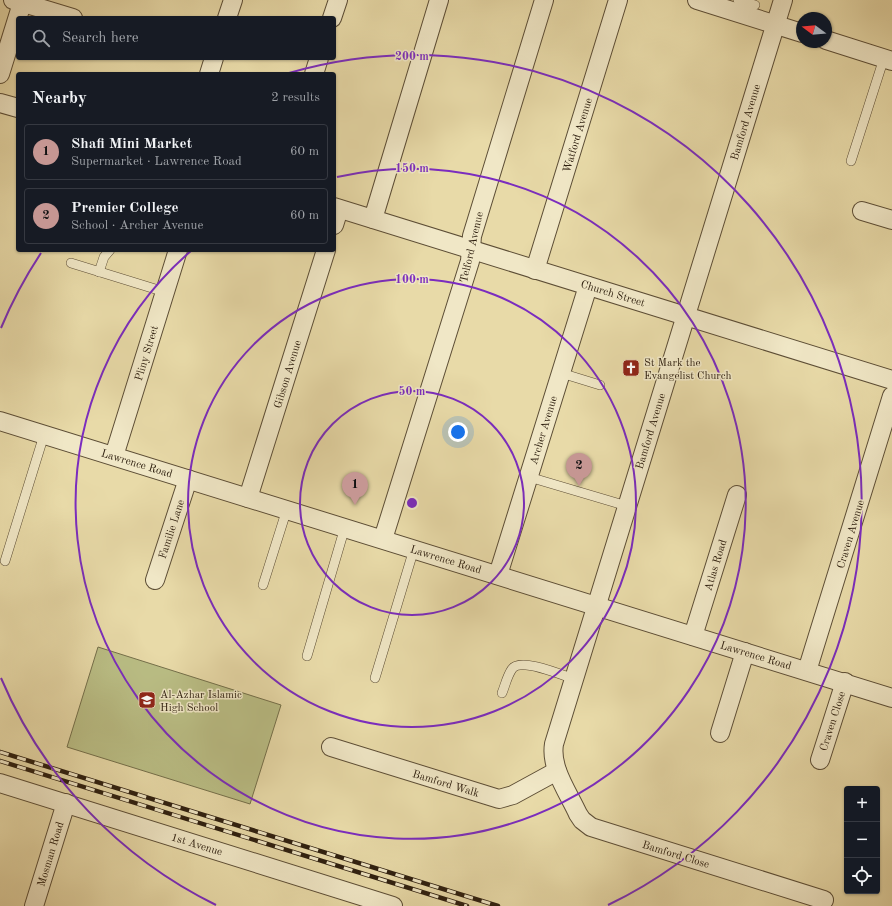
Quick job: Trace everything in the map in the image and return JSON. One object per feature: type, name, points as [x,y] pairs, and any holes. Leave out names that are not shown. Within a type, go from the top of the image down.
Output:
[{"type":"street","points":[[228,16],[232,0]]},
{"type":"street","points":[[333,16],[338,0]]},
{"type":"street","points":[[373,219],[439,0]]},
{"type":"street","name":"Telford Avenue","points":[[384,540],[470,261],[472,236],[544,0]]},
{"type":"street","name":"Watford Avenue","points":[[535,270],[618,0]]},
{"type":"street","points":[[697,0],[796,30]]},
{"type":"street","name":"Bamford Avenue","points":[[558,772],[553,758],[553,749],[783,0]]},
{"type":"street","points":[[0,74],[19,1],[67,16]]},
{"type":"street","points":[[832,42],[888,59]]},
{"type":"street","points":[[210,72],[214,60]]},
{"type":"street","points":[[315,72],[318,60]]},
{"type":"street","points":[[0,102],[16,107]]},
{"type":"street","points":[[862,210],[892,220]]},
{"type":"street","name":"Church Street","points":[[336,214],[373,219],[892,380]]},
{"type":"street","name":"Pliny Street","points":[[114,456],[177,252]]},
{"type":"street","name":"Gibson Avenue","points":[[248,498],[325,252]]},
{"type":"street","name":"Archer Avenue","points":[[498,575],[588,286]]},
{"type":"street","name":"Craven Avenue","points":[[807,671],[892,396]]},
{"type":"street","name":"Lawrence Road","points":[[0,421],[845,682],[892,698]]},
{"type":"street","name":"Familie Lane","points":[[155,580],[188,479]]},
{"type":"street","name":"Atlas Road","points":[[693,636],[737,495]]},
{"type":"street","points":[[720,733],[746,652]]},
{"type":"street","name":"Craven Close","points":[[820,760],[845,682]]},
{"type":"street","name":"Bamford Walk","points":[[331,747],[499,799],[513,795],[558,772]]},
{"type":"street","name":"Bamford Close","points":[[558,772],[578,814],[582,820],[592,827],[824,900]]},
{"type":"street","name":"1st Avenue","points":[[0,783],[394,906]]},
{"type":"street","name":"Mosman Road","points":[[34,906],[66,803]]},
{"type":"lane","points":[[738,0],[755,6]]},
{"type":"lane","points":[[851,161],[888,59]]},
{"type":"lane","points":[[99,272],[104,257],[108,252]]},
{"type":"lane","points":[[71,263],[165,292]]},
{"type":"lane","points":[[561,373],[600,385]]},
{"type":"lane","points":[[4,561],[44,434]]},
{"type":"lane","points":[[529,477],[627,506]]},
{"type":"lane","points":[[263,585],[287,509]]},
{"type":"lane","points":[[307,656],[345,528]]},
{"type":"lane","points":[[375,678],[414,549]]},
{"type":"lane","points":[[502,693],[512,669],[517,665],[523,664],[536,667],[574,679]]},
{"type":"green space","points":[[98,647],[281,705],[250,804],[67,747]]},
{"type":"railway","points":[[0,752],[498,906]]},
{"type":"railway","points":[[0,761],[467,906]]},
{"type":"place","name":"St Mark the Evangelist Church","points":[[631,368]]},
{"type":"place","name":"Premier College","points":[[579,486]]},
{"type":"place","name":"Shafi Mini Market","points":[[355,505]]},
{"type":"place","name":"Al-Azhar Islamic High School","points":[[147,700]]}]
